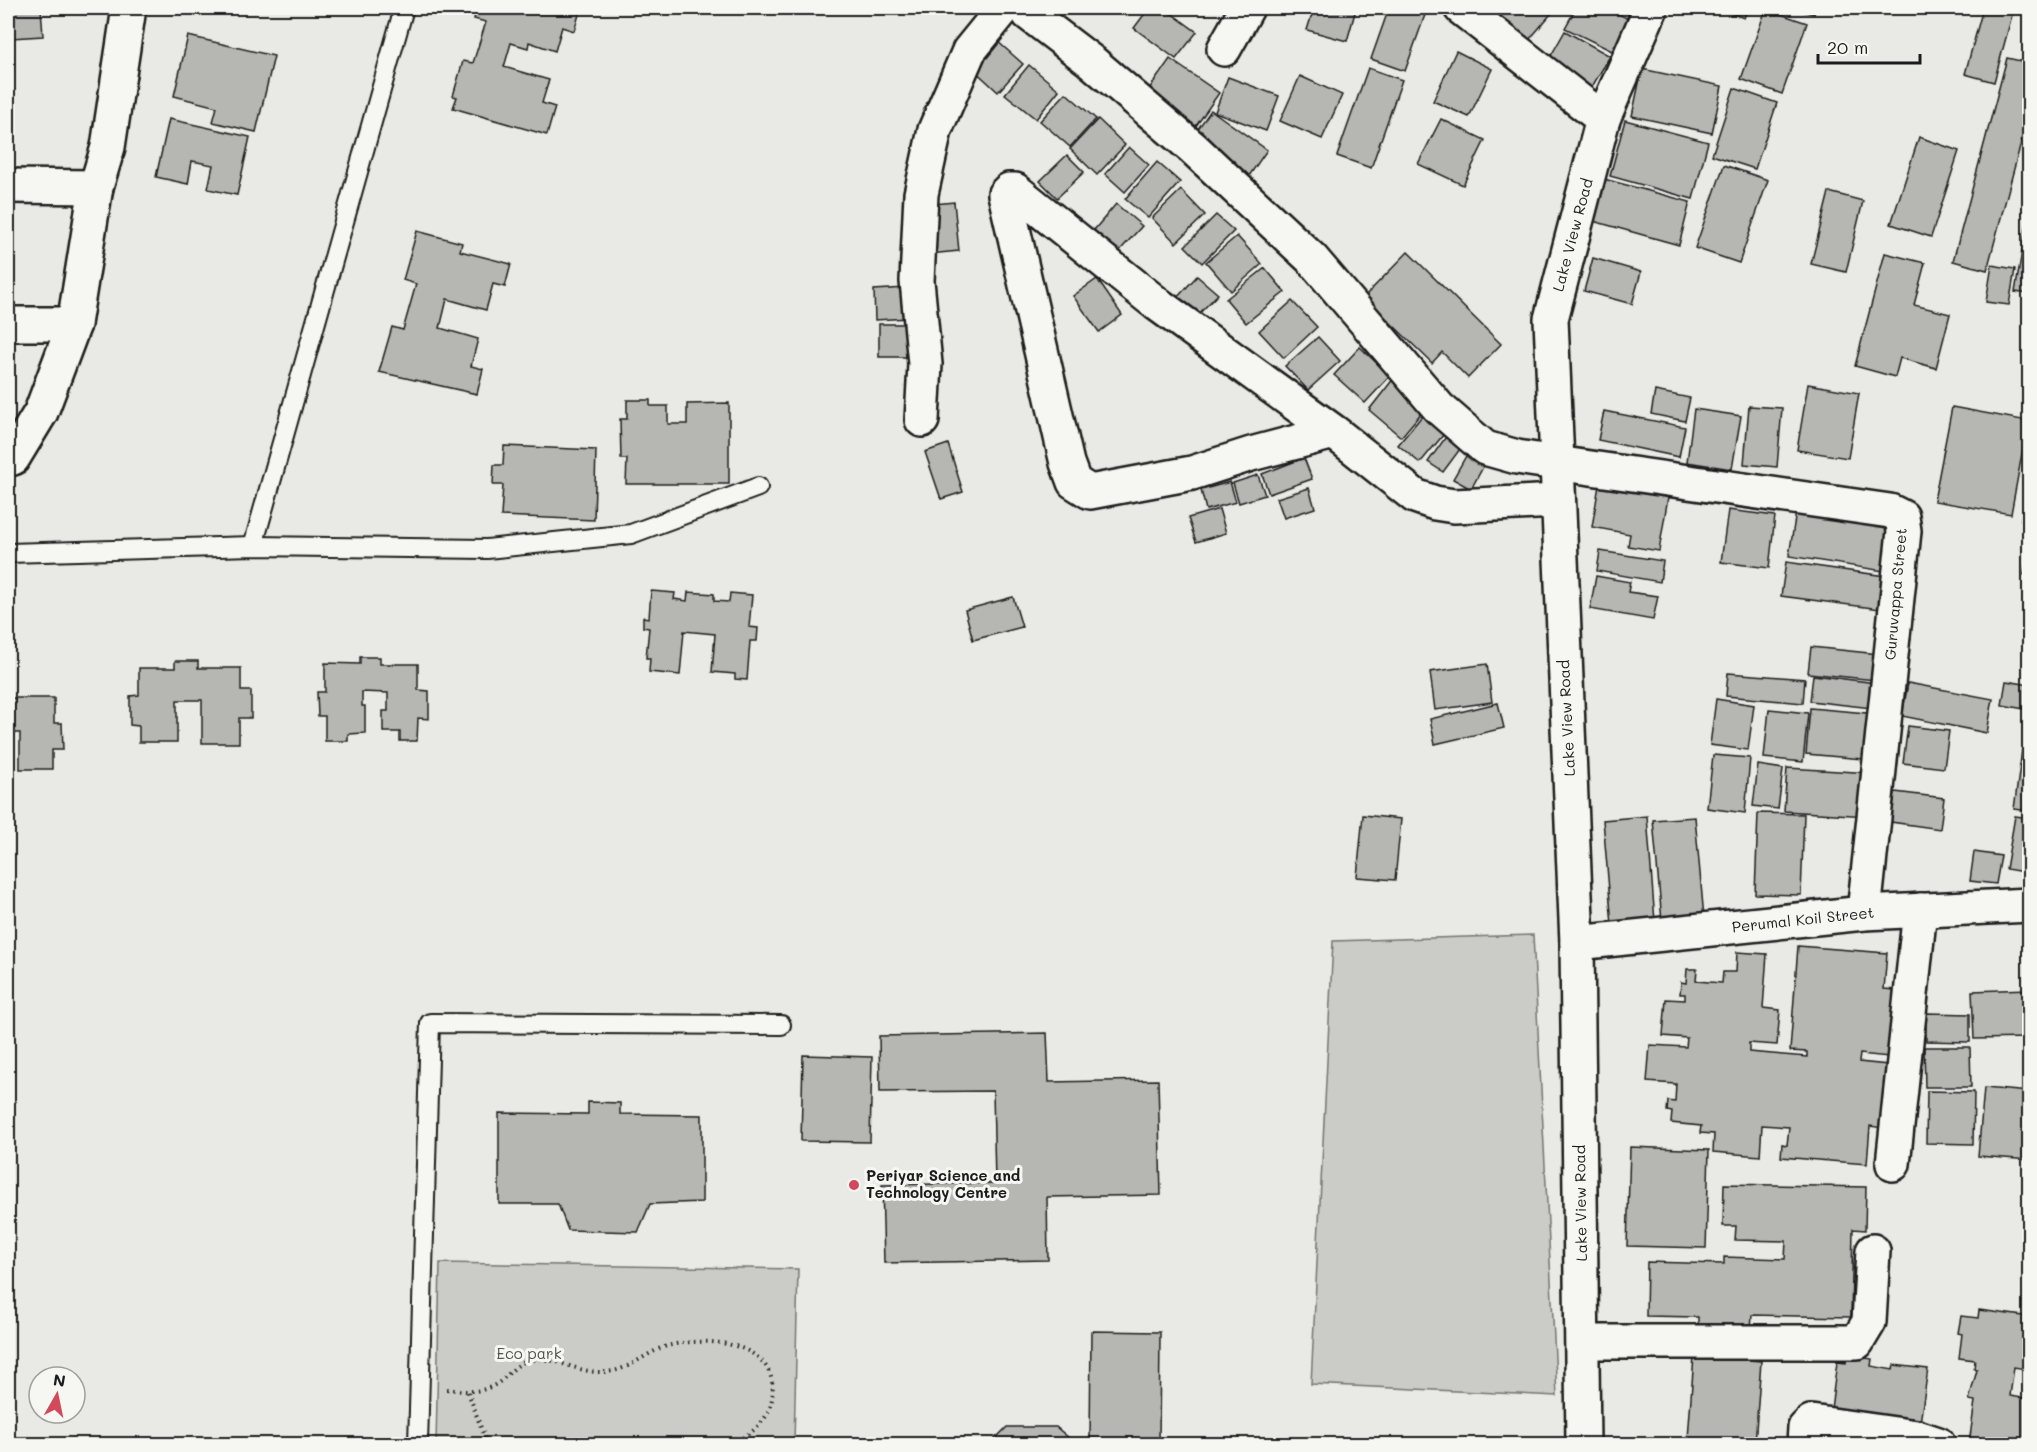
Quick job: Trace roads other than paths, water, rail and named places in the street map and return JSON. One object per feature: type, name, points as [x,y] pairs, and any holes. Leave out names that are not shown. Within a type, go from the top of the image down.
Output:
[{"type":"street","points":[[8,459],[13,458],[41,412],[74,324],[96,187],[108,147],[129,8]]},
{"type":"street","points":[[1224,49],[1247,8]]},
{"type":"street","points":[[1461,8],[1603,119]]},
{"type":"street","name":"Lake View Road","points":[[1584,1444],[1577,943],[1551,319],[1603,119],[1651,8]]},
{"type":"street","points":[[922,420],[924,364],[917,280],[921,194],[935,130],[969,51],[1016,11],[1092,62],[1192,148],[1312,259],[1439,408],[1485,448],[1556,463]]},
{"type":"street","points":[[8,186],[96,187]]},
{"type":"street","points":[[1334,432],[1251,453],[1192,473],[1090,492],[1074,482],[1067,463],[1005,194],[1009,190],[1015,190],[1156,303],[1334,432],[1415,496],[1435,503],[1454,506],[1557,501]]},
{"type":"street","points":[[8,324],[74,324]]},
{"type":"street","name":"Guruvappa Street","points":[[1556,463],[1890,511],[1902,517],[1904,531],[1864,913]]},
{"type":"street","name":"Perumal Koil Street","points":[[1577,943],[1864,913],[2030,905]]},
{"type":"street","points":[[1893,1164],[1920,910]]},
{"type":"street","points":[[1583,1342],[1857,1342],[1869,1322],[1873,1251]]},
{"type":"street","points":[[1804,1444],[1805,1428],[1811,1422],[1917,1437],[1938,1444]]},
{"type":"lane","points":[[253,546],[404,8]]},
{"type":"lane","points":[[8,552],[253,546],[487,549],[631,534],[758,487]]},
{"type":"lane","points":[[418,1444],[430,1023],[781,1025]]},
{"type":"place","name":"Periyar Science and Technology Centre","points":[[854,1185]]},
{"type":"park label","name":"Eco park","points":[[529,1354]]}]
